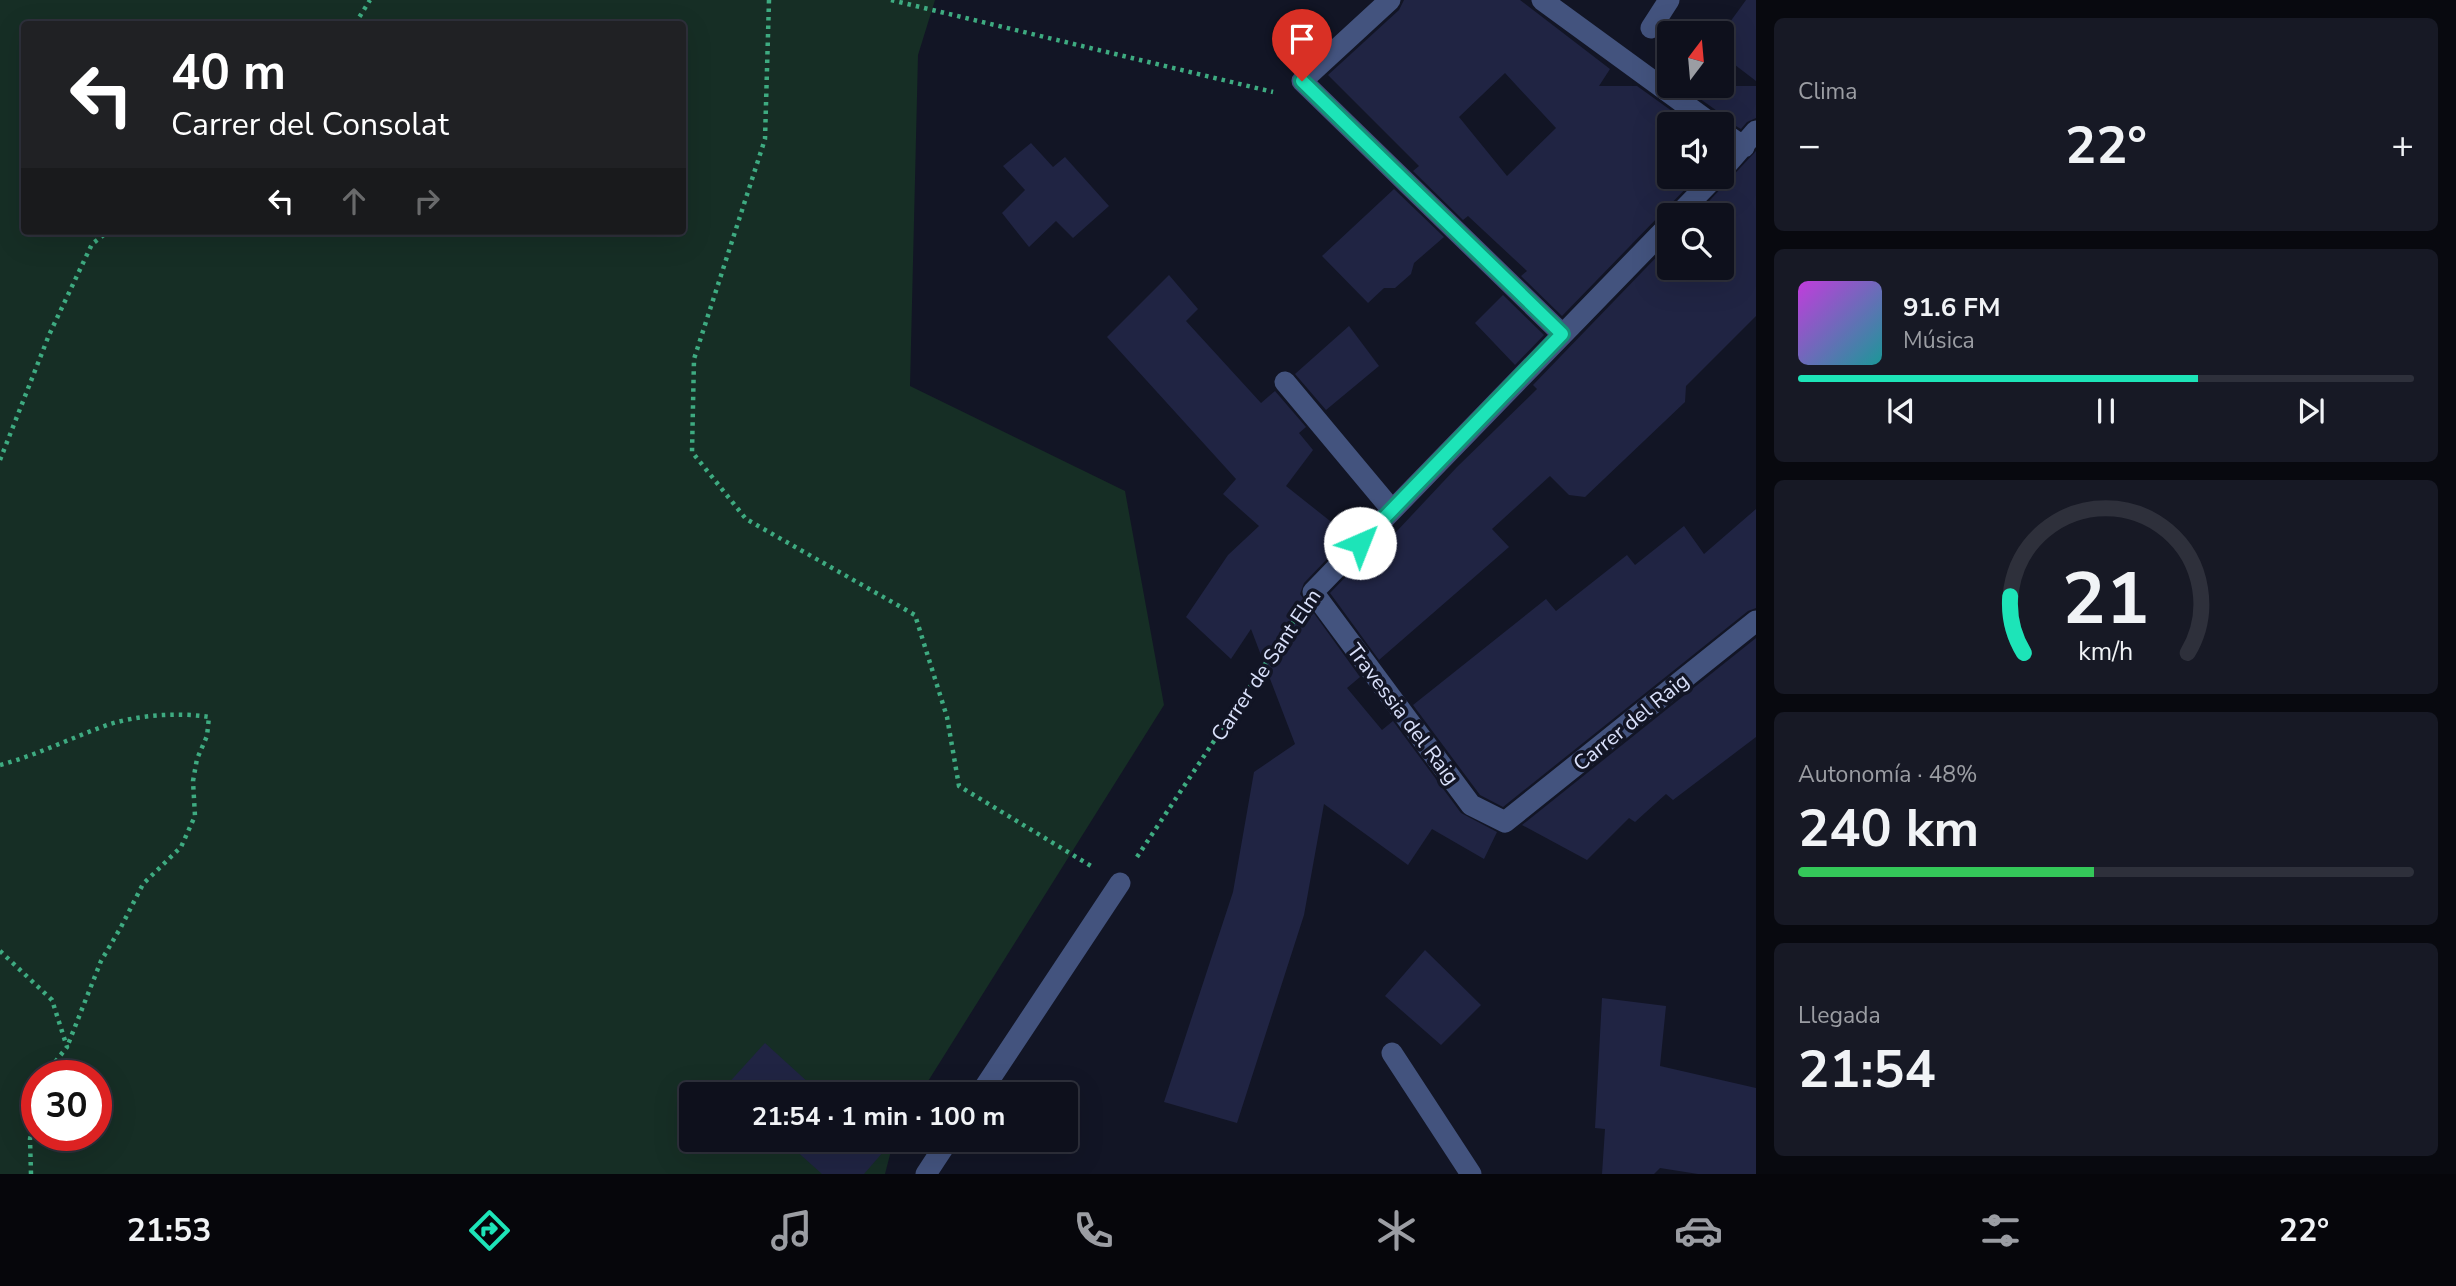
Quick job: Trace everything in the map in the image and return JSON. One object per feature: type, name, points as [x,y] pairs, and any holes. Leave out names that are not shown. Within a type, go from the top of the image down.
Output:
[{"type":"street","points":[[1390,0],[1303,79],[1562,334]]},
{"type":"street","points":[[1542,0],[1696,112]]},
{"type":"street","points":[[1651,28],[1669,0]]},
{"type":"street","points":[[1734,157],[1750,139]]},
{"type":"street","points":[[1690,203],[1703,189]]},
{"type":"street","name":"Carrer de Sant Elm","points":[[1312,592],[1657,237]]},
{"type":"street","points":[[1285,382],[1392,510]]},
{"type":"street","name":"Travessia del Raig","points":[[1312,592],[1471,805],[1505,822]]},
{"type":"street","name":"Carrer del Raig","points":[[1505,822],[1756,621]]},
{"type":"street","points":[[988,1082],[1120,883]]},
{"type":"street","points":[[1392,1053],[1471,1174]]},
{"type":"street","points":[[926,1174],[941,1152]]},
{"type":"path","points":[[357,21],[370,0]]},
{"type":"path","points":[[769,0],[765,139],[694,359],[692,452],[746,519],[915,615],[947,717],[959,786],[1120,883]]},
{"type":"path","points":[[891,0],[1276,93],[1303,79]]},
{"type":"path","points":[[0,460],[49,335],[92,244],[104,235]]},
{"type":"path","name":"Carrer de Sant Elm","points":[[1120,883],[1312,592]]},
{"type":"path","points":[[0,765],[23,759],[110,724],[141,717],[193,714],[209,717],[207,736],[197,759],[193,781],[195,816],[181,847],[143,884],[101,961],[67,1047],[57,1060]]},
{"type":"path","points":[[0,951],[52,1000],[67,1047]]},
{"type":"path","points":[[30,1151],[31,1174]]},
{"type":"green space","points":[[0,0],[935,0],[918,55],[910,386],[1125,491],[1164,705],[928,1082],[679,1082],[679,1152],[891,1152],[885,1174],[0,1174]]},
{"type":"building","points":[[1404,0],[1520,0],[1610,69],[1599,86],[1637,86],[1673,112],[1657,112],[1657,189],[1685,189],[1672,203],[1657,203],[1657,218],[1562,316],[1521,276],[1527,271],[1468,216],[1463,220],[1413,171],[1419,166],[1328,75],[1399,10]],"holes":[[[1505,73],[1556,128],[1507,176],[1459,117]]]},
{"type":"building","points":[[1746,0],[1756,0],[1756,81],[1734,64],[1734,21],[1731,21]]},
{"type":"building","points":[[1734,86],[1756,86],[1756,118],[1741,129],[1734,125],[1734,112],[1719,112],[1699,98],[1734,98]]},
{"type":"building","points":[[1031,143],[1053,167],[1065,157],[1109,206],[1073,238],[1056,221],[1029,247],[1002,213],[1025,190],[1003,166]]},
{"type":"building","points":[[1756,151],[1756,316],[1686,386],[1685,402],[1585,497],[1569,495],[1550,476],[1492,529],[1509,547],[1379,660],[1330,593],[1371,551],[1397,531],[1457,467],[1537,389],[1533,385],[1657,256],[1657,280],[1734,280],[1734,203],[1707,203],[1720,189],[1734,189],[1734,174]]},
{"type":"building","points":[[1394,189],[1444,237],[1414,263],[1411,274],[1395,288],[1384,288],[1368,303],[1322,256]]},
{"type":"building","points":[[1169,275],[1198,309],[1186,321],[1261,403],[1275,391],[1306,427],[1299,433],[1313,450],[1286,486],[1349,536],[1304,583],[1300,594],[1360,677],[1347,688],[1382,730],[1393,721],[1461,813],[1497,832],[1484,859],[1432,829],[1408,865],[1324,804],[1304,915],[1237,1123],[1164,1102],[1233,892],[1254,772],[1295,744],[1251,629],[1231,659],[1186,617],[1228,555],[1259,526],[1223,494],[1236,479],[1107,337]]},
{"type":"building","points":[[1503,295],[1544,335],[1515,365],[1475,323]]},
{"type":"building","points":[[1349,326],[1379,366],[1326,410],[1295,374]]},
{"type":"building","points":[[1756,509],[1756,608],[1748,611],[1503,807],[1480,795],[1413,705],[1546,599],[1556,611],[1627,555],[1635,565],[1684,526],[1704,554]]},
{"type":"building","points":[[1756,638],[1756,737],[1673,800],[1666,794],[1635,822],[1629,818],[1587,860],[1522,825]]},
{"type":"building","points":[[1425,950],[1481,1005],[1441,1045],[1385,996]]},
{"type":"building","points":[[1602,998],[1666,1006],[1660,1066],[1756,1088],[1756,1174],[1698,1174],[1660,1168],[1654,1174],[1602,1174],[1605,1129],[1595,1128]]},
{"type":"building","points":[[765,1043],[808,1082],[730,1082]]},
{"type":"building","points":[[797,1152],[883,1152],[864,1174],[822,1174]]},
{"type":"route","points":[[1302,81],[1562,334],[1360,543]]}]
